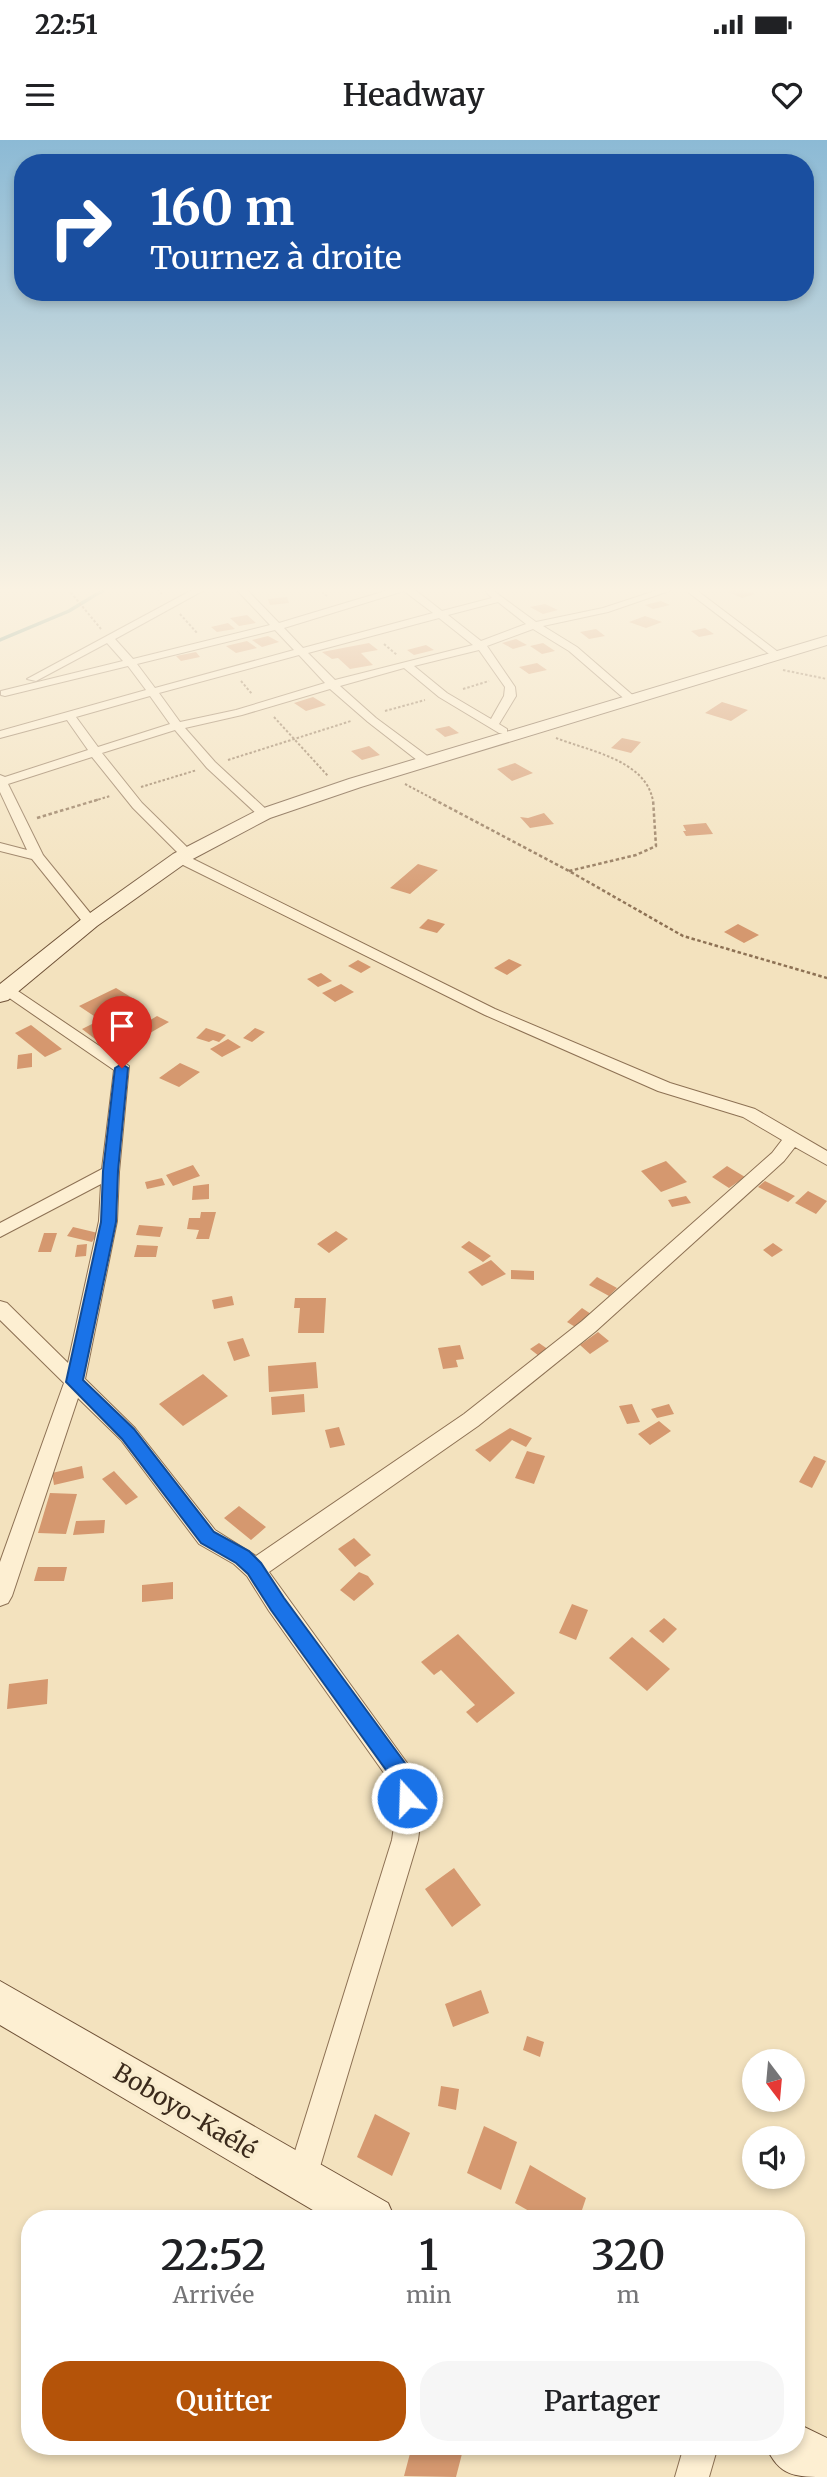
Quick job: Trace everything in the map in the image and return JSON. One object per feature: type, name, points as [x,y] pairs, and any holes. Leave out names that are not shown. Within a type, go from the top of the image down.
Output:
[{"type":"street","points":[[0,735],[130,698]]},
{"type":"street","points":[[158,698],[177,726],[212,765],[264,814]]},
{"type":"street","points":[[90,922],[37,856],[1,780],[177,726],[221,718],[288,698]]},
{"type":"street","points":[[347,698],[426,761]]},
{"type":"street","points":[[448,698],[511,736]]},
{"type":"street","points":[[493,725],[509,698]]},
{"type":"street","points":[[0,1596],[42,1468],[74,1382],[108,1222],[110,1171],[121,1066],[4,992],[90,922],[183,856],[264,814],[384,774],[638,698]]},
{"type":"street","points":[[71,716],[124,792],[183,856],[491,1012],[664,1087],[749,1113],[827,1159]]},
{"type":"street","points":[[0,847],[37,856]]},
{"type":"street","points":[[255,1569],[452,1434],[589,1326],[778,1157],[793,1138]]},
{"type":"street","points":[[0,1231],[110,1171]]},
{"type":"street","points":[[0,1308],[136,1443],[207,1537],[242,1557],[255,1569],[277,1604],[406,1783],[408,1813],[405,1840],[301,2180]]},
{"type":"street","name":"Boboyo-Kaélé","points":[[0,2002],[356,2210]]},
{"type":"street","points":[[805,2453],[827,2466]]},
{"type":"street","points":[[692,2477],[698,2455]]},
{"type":"path","points":[[256,698],[339,788]]},
{"type":"path","points":[[22,823],[432,698]]},
{"type":"path","points":[[535,729],[626,766],[641,776],[650,788],[656,846],[636,855],[569,871]]},
{"type":"path","points":[[384,774],[569,871],[683,936],[827,978]]},
{"type":"building","points":[[315,698],[326,705],[306,711],[294,703]]},
{"type":"building","points":[[722,702],[748,710],[731,721],[705,713]]},
{"type":"building","points":[[449,726],[459,733],[445,737],[435,729]]},
{"type":"building","points":[[622,738],[641,742],[631,753],[611,748]]},
{"type":"building","points":[[369,746],[380,755],[362,760],[351,751]]},
{"type":"building","points":[[515,763],[533,773],[512,781],[497,769]]},
{"type":"building","points":[[544,813],[554,824],[530,828],[520,817],[528,818]]},
{"type":"building","points":[[706,823],[713,834],[686,836],[683,831],[686,831],[683,825]]},
{"type":"building","points":[[418,864],[438,870],[410,894],[390,888]]},
{"type":"building","points":[[428,919],[445,924],[437,933],[419,928]]},
{"type":"building","points":[[738,924],[759,935],[744,943],[724,932]]},
{"type":"building","points":[[509,959],[522,965],[507,975],[494,968]]},
{"type":"building","points":[[358,960],[371,967],[361,973],[348,966]]},
{"type":"building","points":[[321,973],[332,981],[318,987],[307,979]]},
{"type":"building","points":[[341,984],[354,992],[335,1002],[322,993]]},
{"type":"building","points":[[116,988],[134,999],[97,1018],[79,1006]]},
{"type":"building","points":[[157,1016],[169,1022],[143,1037],[132,1031]]},
{"type":"building","points":[[94,1023],[112,1036],[99,1042],[82,1029]]},
{"type":"building","points":[[31,1025],[62,1049],[45,1057],[15,1033]]},
{"type":"building","points":[[206,1028],[226,1035],[219,1042],[196,1038]]},
{"type":"building","points":[[255,1028],[265,1032],[252,1042],[243,1038]]},
{"type":"building","points":[[228,1039],[241,1047],[222,1057],[210,1049]]},
{"type":"building","points":[[32,1053],[32,1067],[17,1069],[18,1055]]},
{"type":"building","points":[[180,1063],[200,1072],[179,1087],[159,1078]]},
{"type":"building","points":[[666,1161],[687,1182],[661,1192],[641,1171]]},
{"type":"building","points":[[193,1165],[200,1176],[173,1186],[166,1175]]},
{"type":"building","points":[[727,1166],[745,1177],[729,1188],[712,1177]]},
{"type":"building","points":[[162,1178],[165,1185],[147,1189],[145,1182]]},
{"type":"building","points":[[765,1181],[795,1196],[788,1202],[758,1187]]},
{"type":"building","points":[[209,1184],[209,1199],[192,1200],[193,1186]]},
{"type":"building","points":[[808,1191],[827,1201],[816,1214],[795,1203]]},
{"type":"building","points":[[686,1196],[691,1203],[672,1207],[668,1200]]},
{"type":"building","points":[[201,1212],[216,1212],[209,1239],[196,1239],[199,1230],[187,1229],[189,1218],[200,1218]]},
{"type":"building","points":[[139,1225],[163,1227],[160,1237],[136,1235]]},
{"type":"building","points":[[73,1227],[98,1233],[92,1242],[67,1236]]},
{"type":"building","points":[[336,1231],[348,1239],[329,1253],[317,1244]]},
{"type":"building","points":[[44,1233],[57,1233],[51,1252],[38,1252]]},
{"type":"building","points":[[469,1241],[491,1256],[483,1262],[461,1247]]},
{"type":"building","points":[[773,1243],[783,1250],[772,1257],[763,1250]]},
{"type":"building","points":[[87,1244],[86,1256],[75,1257],[77,1245]]},
{"type":"building","points":[[137,1245],[158,1246],[156,1257],[134,1257]]},
{"type":"building","points":[[491,1260],[506,1274],[482,1286],[468,1272]]},
{"type":"building","points":[[511,1270],[534,1271],[534,1280],[511,1279]]},
{"type":"building","points":[[597,1277],[617,1288],[609,1296],[589,1285]]},
{"type":"building","points":[[232,1296],[234,1305],[214,1309],[212,1300]]},
{"type":"building","points":[[295,1298],[326,1298],[324,1333],[298,1333],[300,1308],[294,1308]]},
{"type":"building","points":[[582,1308],[591,1314],[577,1328],[567,1322]]},
{"type":"building","points":[[598,1332],[609,1341],[590,1354],[580,1345]]},
{"type":"building","points":[[243,1338],[250,1356],[234,1361],[227,1342]]},
{"type":"building","points":[[539,1343],[549,1350],[539,1356],[530,1349]]},
{"type":"building","points":[[460,1345],[464,1359],[456,1360],[458,1367],[443,1369],[438,1348]]},
{"type":"building","points":[[316,1362],[318,1388],[269,1392],[268,1366]]},
{"type":"building","points":[[203,1374],[228,1396],[183,1426],[159,1404]]},
{"type":"building","points":[[304,1394],[305,1412],[272,1415],[271,1397]]},
{"type":"building","points":[[632,1404],[640,1422],[627,1424],[619,1406]]},
{"type":"building","points":[[669,1404],[674,1414],[657,1418],[651,1409]]},
{"type":"building","points":[[659,1421],[671,1431],[650,1445],[638,1434]]},
{"type":"building","points":[[339,1427],[345,1445],[330,1448],[325,1430]]},
{"type":"building","points":[[510,1428],[532,1438],[526,1447],[512,1440],[490,1462],[475,1450]]},
{"type":"building","points":[[527,1451],[545,1456],[534,1484],[515,1478]]},
{"type":"building","points":[[814,1456],[826,1461],[812,1488],[799,1482]]},
{"type":"building","points":[[82,1466],[84,1478],[54,1485],[52,1473]]},
{"type":"building","points":[[114,1471],[138,1497],[126,1505],[102,1479]]},
{"type":"building","points":[[50,1493],[77,1494],[66,1534],[38,1533]]},
{"type":"building","points":[[239,1506],[266,1527],[251,1540],[224,1518]]},
{"type":"building","points":[[105,1520],[104,1533],[73,1535],[76,1521]]},
{"type":"building","points":[[354,1538],[371,1555],[355,1567],[338,1549]]},
{"type":"building","points":[[38,1567],[67,1567],[64,1581],[34,1581]]},
{"type":"building","points":[[359,1572],[368,1576],[374,1584],[354,1601],[340,1590]]},
{"type":"building","points":[[173,1582],[173,1599],[142,1602],[142,1585]]},
{"type":"building","points":[[572,1604],[588,1610],[576,1640],[559,1633]]},
{"type":"building","points":[[664,1618],[677,1629],[663,1643],[649,1631]]},
{"type":"building","points":[[458,1634],[515,1693],[477,1723],[466,1712],[475,1705],[441,1670],[434,1675],[421,1662]]},
{"type":"building","points":[[632,1637],[670,1669],[647,1691],[609,1658]]},
{"type":"building","points":[[48,1679],[47,1704],[7,1709],[9,1684]]},
{"type":"building","points":[[454,1868],[481,1905],[452,1927],[425,1889]]},
{"type":"building","points":[[481,1990],[489,2013],[453,2027],[445,2004]]},
{"type":"building","points":[[527,2036],[544,2042],[540,2057],[523,2050]]},
{"type":"building","points":[[441,2086],[459,2089],[456,2110],[438,2106]]},
{"type":"building","points":[[375,2114],[410,2133],[392,2176],[357,2157]]},
{"type":"building","points":[[484,2126],[517,2142],[501,2190],[467,2173]]},
{"type":"building","points":[[530,2165],[586,2198],[582,2210],[527,2210],[515,2203]]},
{"type":"building","points":[[410,2455],[462,2455],[456,2477],[404,2476]]},
{"type":"route","points":[[122,1068],[110,1171],[108,1222],[74,1382],[128,1434],[207,1537],[242,1557],[255,1569],[277,1604],[398,1770],[406,1783],[407,1798]]}]
